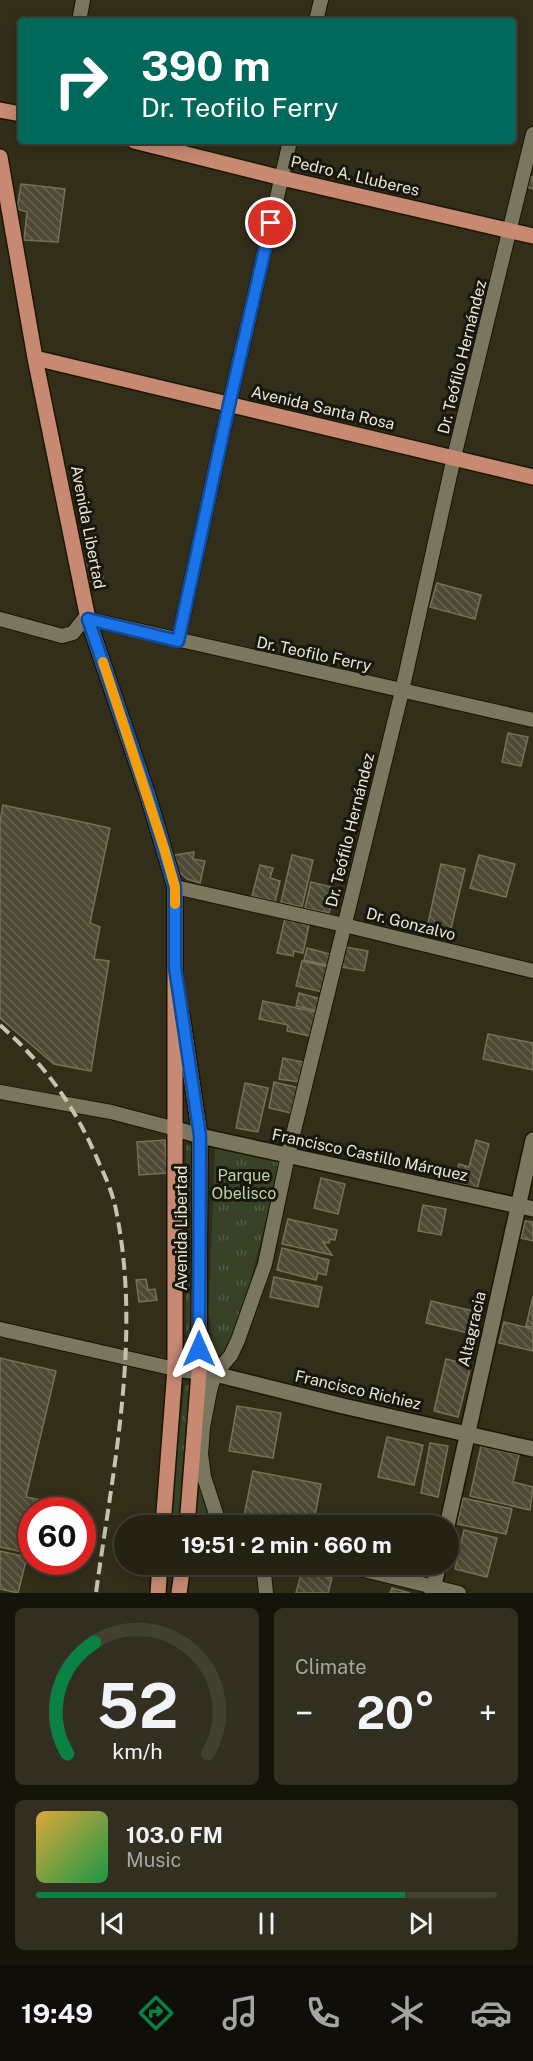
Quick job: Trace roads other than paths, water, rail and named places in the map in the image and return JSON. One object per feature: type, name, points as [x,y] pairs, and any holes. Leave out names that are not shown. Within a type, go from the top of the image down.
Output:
[{"type":"main road","points":[[0,110],[18,113]]},
{"type":"main road","name":"Pedro A. Lluberes","points":[[146,144],[533,236]]},
{"type":"main road","name":"Avenida Libertad","points":[[0,157],[5,212],[88,619],[148,796],[175,887],[175,1369],[164,1515]]},
{"type":"main road","name":"Avenida Santa Rosa","points":[[35,358],[533,477]]},
{"type":"main road","name":"Avenida Libertad","points":[[175,967],[200,1136],[199,1372],[188,1515]]},
{"type":"main road","name":"Francisco Castillo Márquez","points":[[176,1129],[526,1208]]},
{"type":"main road","name":"Altagracia","points":[[449,1515],[467,1433],[526,1208],[533,1140]]},
{"type":"main road","name":"Francisco Richiez","points":[[175,1369],[215,1374],[533,1449]]},
{"type":"main road","points":[[158,1593],[159,1575]]},
{"type":"main road","points":[[179,1593],[181,1575]]},
{"type":"main road","points":[[433,1590],[436,1575]]},
{"type":"street","points":[[80,18],[83,0]]},
{"type":"street","points":[[317,18],[321,0]]},
{"type":"street","name":"Dr. Teófilo Hernández","points":[[216,1515],[204,1477],[201,1454],[203,1427],[215,1374],[231,1355],[238,1340],[265,1264],[288,1155],[402,691],[454,458],[533,134]]},
{"type":"street","points":[[178,641],[229,405],[289,144]]},
{"type":"street","points":[[0,619],[62,636],[71,634],[83,620],[88,619]]},
{"type":"street","name":"Dr. Teofilo Ferry","points":[[88,619],[533,720]]},
{"type":"street","name":"Dr. Gonzalvo","points":[[175,887],[533,971]]},
{"type":"street","points":[[0,1092],[111,1112],[176,1129]]},
{"type":"street","points":[[0,1329],[110,1356],[175,1369]]},
{"type":"street","points":[[264,1575],[266,1593]]},
{"type":"street","points":[[379,1575],[433,1590],[459,1593]]},
{"type":"railway","points":[[0,1025],[32,1056],[69,1105],[90,1142],[116,1210],[123,1258],[126,1354],[117,1450],[96,1593]]},
{"type":"park label","name":"Parque Obelisco","points":[[244,1184]]}]
